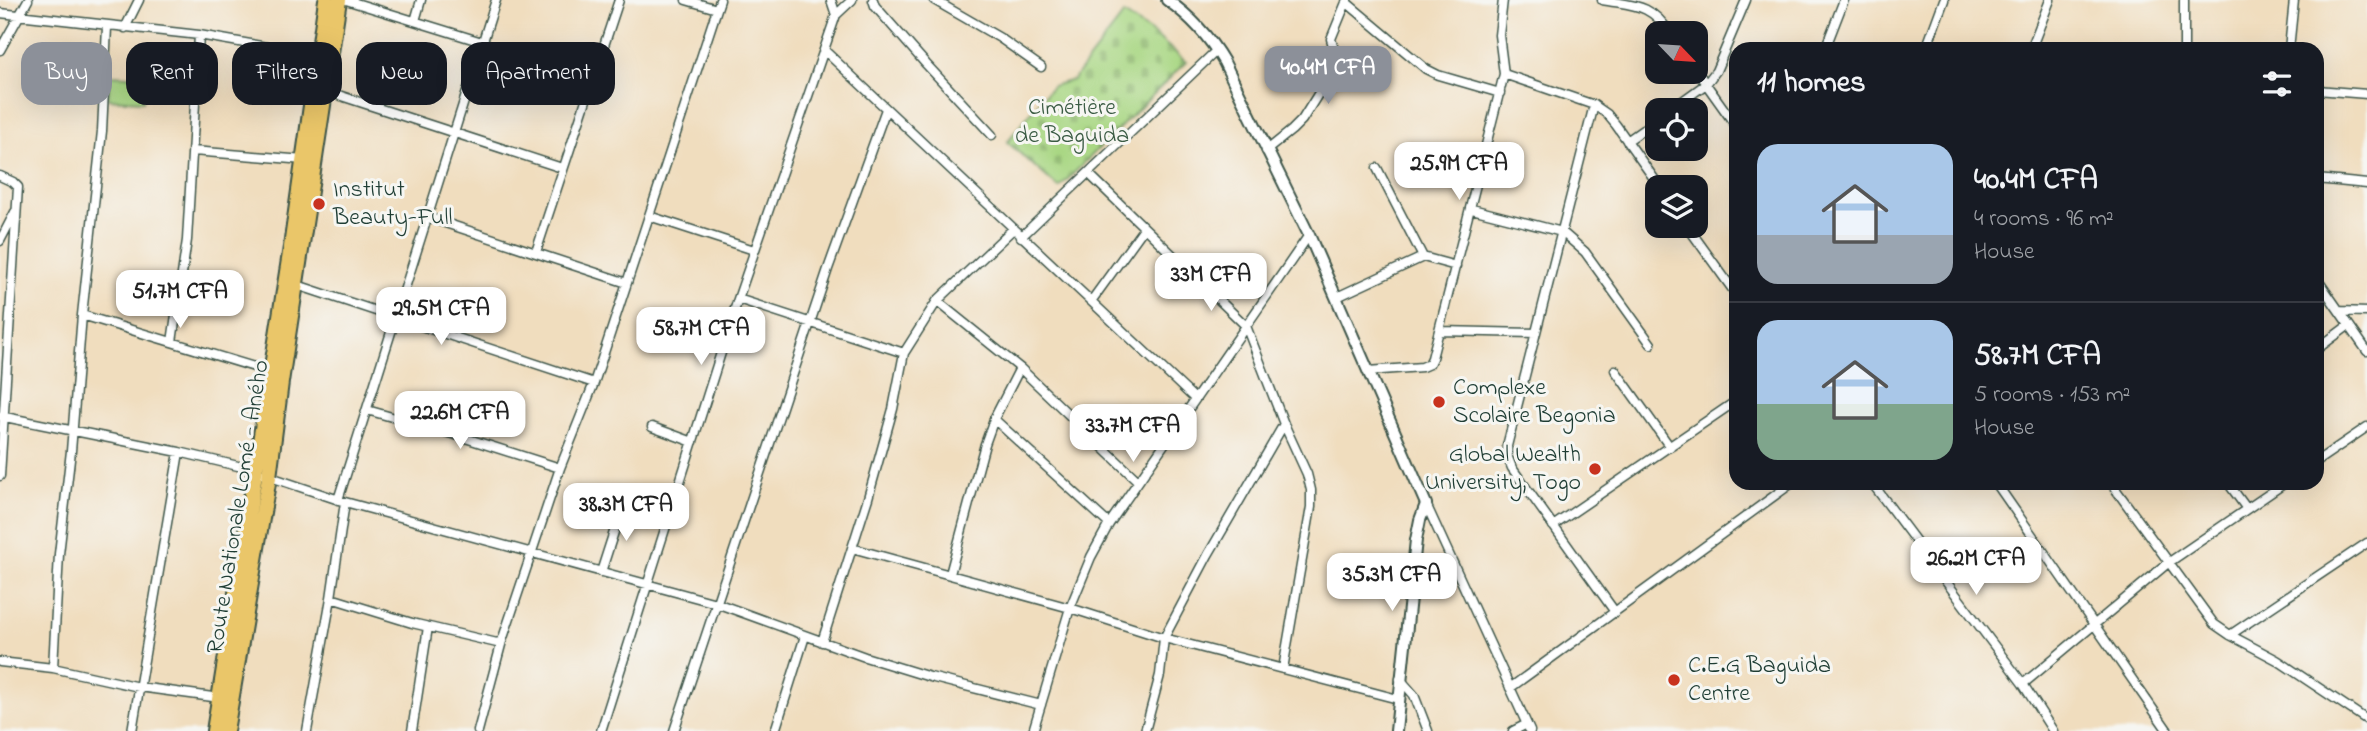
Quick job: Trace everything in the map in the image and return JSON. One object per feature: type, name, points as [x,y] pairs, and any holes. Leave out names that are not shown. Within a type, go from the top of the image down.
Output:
[{"type":"highway","name":"Route Nationale Lomé - Aného","points":[[322,42],[326,0]]},
{"type":"highway","name":"Route Nationale Lomé - Aného","points":[[333,42],[339,0]]},
{"type":"highway","name":"Route Nationale Lomé - Aného","points":[[226,731],[263,475],[271,372],[312,105]]},
{"type":"highway","name":"Route Nationale Lomé - Aného","points":[[214,731],[281,382],[324,105]]},
{"type":"street","points":[[0,50],[28,0]]},
{"type":"street","points":[[125,28],[139,0]]},
{"type":"street","points":[[346,0],[482,42],[496,0]]},
{"type":"street","points":[[415,21],[421,0]]},
{"type":"street","points":[[536,252],[619,0]]},
{"type":"street","points":[[478,731],[502,641],[531,553],[560,468],[594,383],[718,4],[686,0]]},
{"type":"street","points":[[831,0],[836,15]]},
{"type":"street","points":[[601,731],[754,250],[836,15],[852,0]]},
{"type":"street","points":[[873,0],[875,6],[926,64],[992,135]]},
{"type":"street","points":[[934,0],[1000,38],[1041,67]]},
{"type":"street","points":[[1167,0],[1184,13],[1217,50],[1309,235],[1426,504],[1528,728],[1513,731]]},
{"type":"street","points":[[1368,371],[1422,367],[1429,364],[1472,209],[1504,74],[1499,35],[1503,0]]},
{"type":"street","points":[[1602,0],[1640,7],[1656,14],[1662,21]]},
{"type":"street","points":[[1708,81],[1724,54],[1746,0]]},
{"type":"street","points":[[1828,42],[1844,0]]},
{"type":"street","points":[[1929,42],[1944,0]]},
{"type":"street","points":[[2034,42],[2050,0]]},
{"type":"street","points":[[2184,0],[2184,42]]},
{"type":"street","points":[[2290,42],[2294,0]]},
{"type":"street","points":[[1266,151],[1301,120],[1335,67],[1337,61],[1331,38],[1346,1],[1426,69],[1500,93]]},
{"type":"street","points":[[0,13],[107,27],[200,35],[240,42]]},
{"type":"street","points":[[53,668],[59,554],[102,131],[107,27]]},
{"type":"street","points":[[172,342],[187,240],[200,35]]},
{"type":"street","points":[[824,50],[1195,399]]},
{"type":"street","points":[[1021,236],[1217,50]]},
{"type":"street","points":[[1504,74],[1594,105],[1607,114],[1652,175]]},
{"type":"street","points":[[1687,98],[1706,84],[1729,116]]},
{"type":"street","points":[[2324,91],[2367,94]]},
{"type":"street","points":[[342,96],[562,168]]},
{"type":"street","points":[[307,731],[331,598],[341,501],[394,316],[462,105]]},
{"type":"street","points":[[1594,105],[1507,446],[1512,468],[1615,612]]},
{"type":"street","points":[[674,731],[810,323],[886,109]]},
{"type":"street","points":[[1628,141],[1645,129]]},
{"type":"street","points":[[193,151],[304,160]]},
{"type":"street","points":[[1377,168],[1423,257]]},
{"type":"street","points":[[1088,173],[1246,326],[1284,425],[1307,474],[1311,506],[1283,669]]},
{"type":"street","points":[[0,176],[16,184],[17,208],[0,476]]},
{"type":"street","points":[[2324,180],[2367,184]]},
{"type":"street","points":[[0,241],[17,208]]},
{"type":"street","points":[[1472,209],[1562,232],[1585,252],[1651,344]]},
{"type":"street","points":[[649,216],[754,250]]},
{"type":"street","points":[[427,217],[627,283]]},
{"type":"street","points":[[1092,300],[1144,228]]},
{"type":"street","points":[[822,642],[893,409],[904,353],[937,301],[1013,229]]},
{"type":"street","points":[[1033,731],[1070,608],[1091,557],[1109,524],[1309,235]]},
{"type":"street","points":[[1696,238],[1729,284]]},
{"type":"street","points":[[1337,297],[1423,257],[1456,266]]},
{"type":"street","points":[[297,285],[594,383]]},
{"type":"street","points":[[2324,289],[2367,351]]},
{"type":"street","points":[[738,299],[904,353]]},
{"type":"street","points":[[937,301],[1020,368],[1139,481]]},
{"type":"street","points":[[2340,311],[2367,312]]},
{"type":"street","points":[[82,315],[271,372]]},
{"type":"street","points":[[2324,344],[2349,325]]},
{"type":"street","points":[[1439,331],[1536,333]]},
{"type":"street","points":[[950,574],[994,419],[1020,368]]},
{"type":"street","points":[[1615,370],[1670,447]]},
{"type":"street","points":[[1553,527],[1729,406]]},
{"type":"street","points":[[367,410],[560,468]]},
{"type":"street","points":[[3,416],[238,466],[341,501],[716,603],[822,642],[930,677],[1041,705]]},
{"type":"street","points":[[994,419],[1109,524]]},
{"type":"street","points":[[1144,731],[1160,676],[1164,638],[1208,555],[1284,425]]},
{"type":"street","points":[[652,427],[693,442]]},
{"type":"street","points":[[2324,456],[2367,427]]},
{"type":"street","points":[[132,731],[179,452]]},
{"type":"street","points":[[1510,688],[1782,490]]},
{"type":"street","points":[[1877,490],[2023,684],[2053,731]]},
{"type":"street","points":[[2001,490],[2168,731]]},
{"type":"street","points":[[2116,490],[2214,624],[2277,660],[2367,719]]},
{"type":"street","points":[[2233,490],[2247,509]]},
{"type":"street","points":[[2023,684],[2168,563],[2275,490]]},
{"type":"street","points":[[601,572],[623,504]]},
{"type":"street","points":[[1396,731],[1416,540],[1426,504]]},
{"type":"street","points":[[2230,635],[2367,543]]},
{"type":"street","points":[[852,548],[1070,608],[1164,638],[1398,699]]},
{"type":"street","points":[[331,598],[428,627],[497,643],[502,641]]},
{"type":"street","points":[[412,731],[428,627]]},
{"type":"street","points":[[778,730],[805,636]]},
{"type":"street","points":[[0,662],[53,668],[139,687],[220,698]]},
{"type":"street","points":[[1400,679],[1414,695],[1428,731]]},
{"type":"green space","name":"Cimétière de Baguida","points":[[1124,14],[1154,34],[1186,62],[1059,188],[1007,142],[1052,86],[1073,80]]},
{"type":"green space","points":[[112,75],[126,76],[126,100],[112,99]]},
{"type":"place","name":"Institut Beauty-Full","points":[[319,204]]},
{"type":"place","name":"Complexe Scolaire Begonia","points":[[1439,402]]},
{"type":"place","name":"Global Wealth University, Togo","points":[[1595,469]]},
{"type":"place","name":"C.E.G Baguida Centre","points":[[1674,680]]}]
